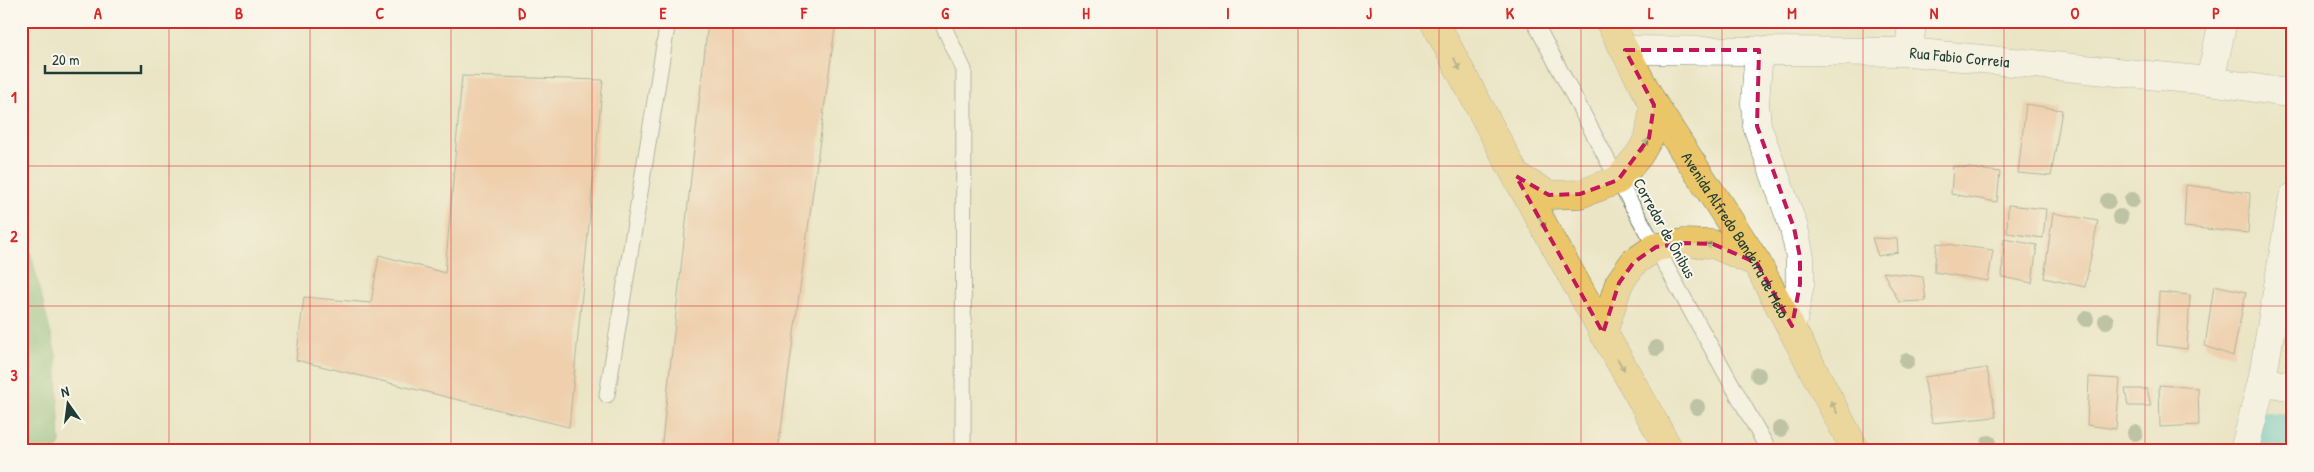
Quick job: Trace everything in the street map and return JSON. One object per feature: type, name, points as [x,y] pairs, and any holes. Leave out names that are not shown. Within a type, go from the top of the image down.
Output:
[{"type":"highway","points":[[1434,21],[1516,176],[1670,451]]},
{"type":"highway","name":"Avenida Alfredo Bandeira de Melo","points":[[1609,21],[1654,105],[1757,263],[1792,326],[1856,451]]},
{"type":"highway","points":[[1516,176],[1549,195],[1580,194],[1618,180],[1639,155],[1649,138],[1654,105]]},
{"type":"highway","points":[[1603,333],[1619,283],[1634,262],[1656,247],[1683,242],[1713,244],[1757,263]]},
{"type":"street","points":[[1910,52],[1912,21]]},
{"type":"street","points":[[2210,81],[2223,21]]},
{"type":"street","name":"Rua Fabio Correia","points":[[1625,50],[1910,52],[2210,81],[2293,94]]},
{"type":"street","points":[[1759,50],[1755,103],[1757,126],[1794,228],[1800,257],[1800,284],[1792,326]]},
{"type":"street","points":[[2244,451],[2262,381],[2293,197]]},
{"type":"street","points":[[2262,381],[2293,387]]},
{"type":"lane","points":[[607,396],[668,21]]},
{"type":"lane","points":[[941,21],[964,70],[963,451]]},
{"type":"lane","name":"Corredor de Ônibus","points":[[1534,21],[1618,180],[1769,451]]},
{"type":"highlighted area","points":[[1625,50],[1759,50],[1757,126],[1794,228],[1800,257],[1800,284],[1792,326],[1757,263],[1713,244],[1683,243],[1656,247],[1634,262],[1619,283],[1603,333],[1516,176],[1549,195],[1580,194],[1618,180],[1649,138],[1654,105]]},
{"type":"green space","points":[[21,215],[56,355],[60,442],[57,451],[21,451]]},
{"type":"building","points":[[708,21],[836,21],[778,451],[661,451]]},
{"type":"building","points":[[462,76],[603,80],[569,427],[296,360],[304,297],[371,303],[379,255],[445,273]]},
{"type":"building","points":[[2026,104],[2062,110],[2051,176],[2018,173]]},
{"type":"building","points":[[1953,166],[2000,172],[1997,202],[1951,194]]},
{"type":"building","points":[[2186,185],[2250,193],[2248,233],[2184,227]]},
{"type":"building","points":[[2008,205],[2046,209],[2043,238],[2007,233]]},
{"type":"building","points":[[2053,213],[2098,221],[2085,287],[2044,278]]},
{"type":"building","points":[[1872,238],[1897,239],[1898,252],[1878,256]]},
{"type":"building","points":[[2004,239],[2037,245],[2032,283],[2002,277]]},
{"type":"building","points":[[1937,243],[1993,250],[1988,281],[1934,272]]},
{"type":"building","points":[[1883,272],[1923,277],[1926,301],[1899,302]]},
{"type":"building","points":[[2214,285],[2246,292],[2233,356],[2205,346]]},
{"type":"building","points":[[2159,292],[2190,295],[2187,349],[2157,345]]},
{"type":"building","points":[[1987,368],[1996,417],[1932,423],[1924,377]]},
{"type":"building","points":[[2089,377],[2120,379],[2116,429],[2087,425]]},
{"type":"building","points":[[2159,385],[2198,388],[2199,425],[2160,427]]},
{"type":"building","points":[[2125,389],[2147,389],[2151,406],[2128,406]]},
{"type":"waterway","points":[[2259,428],[2293,432]]}]
